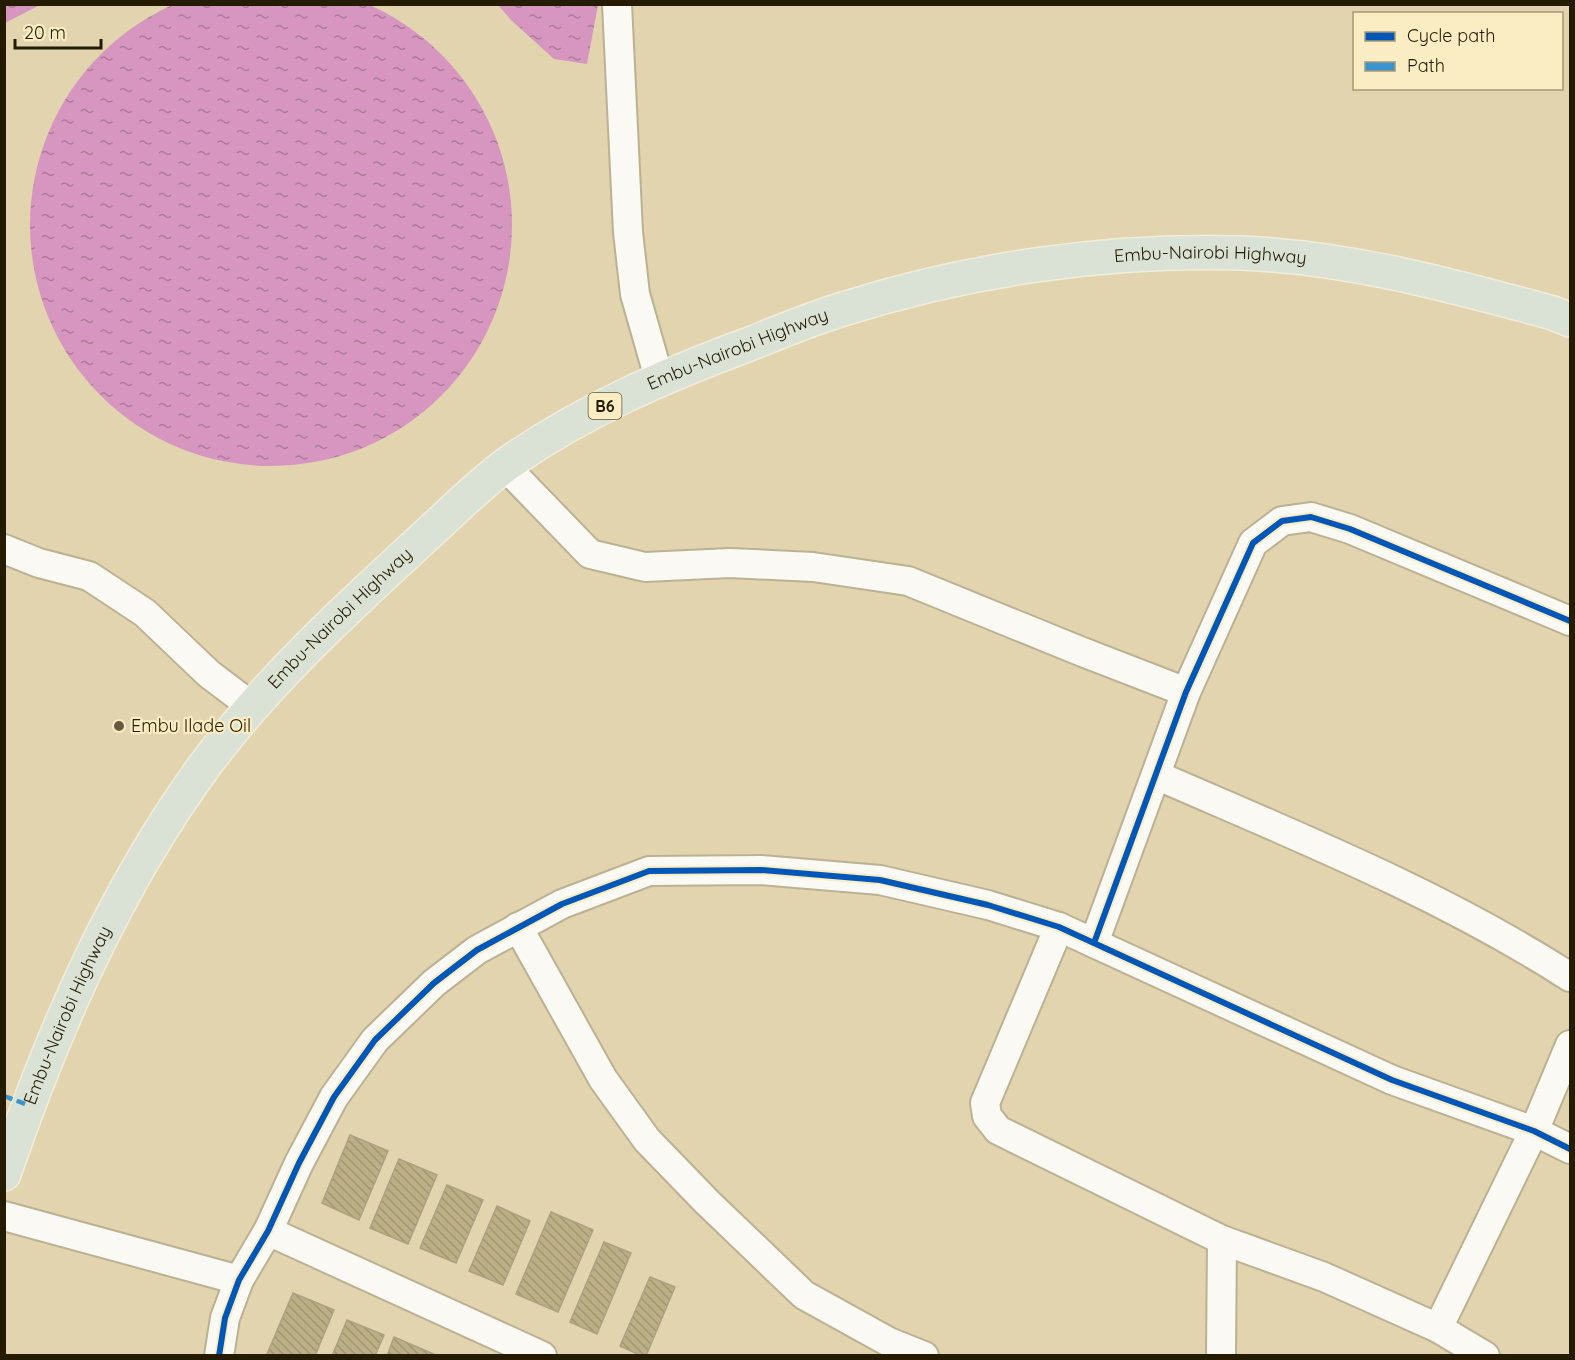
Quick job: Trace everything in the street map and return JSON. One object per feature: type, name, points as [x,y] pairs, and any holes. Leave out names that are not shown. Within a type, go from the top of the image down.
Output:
[{"type":"main road","name":"Embu-Nairobi Highway","points":[[4,1174],[28,1105],[65,1013],[132,882],[168,821],[207,763],[322,632],[505,466],[572,423],[658,378],[837,311],[891,295],[1083,257],[1143,253],[1243,253],[1336,261],[1431,280],[1570,320]]},
{"type":"street","points":[[617,4],[630,253],[635,294],[658,378]]},
{"type":"street","points":[[505,466],[590,554],[645,567],[730,563],[813,567],[908,581],[1186,692]]},
{"type":"street","points":[[1094,943],[1186,692],[1252,543],[1282,521],[1311,517],[1350,529],[1570,621]]},
{"type":"street","points":[[4,549],[39,563],[89,576],[145,613],[209,674],[254,708]]},
{"type":"street","points":[[1156,775],[1343,856],[1521,946],[1570,977]]},
{"type":"street","points":[[219,1356],[225,1318],[239,1280],[268,1231],[299,1163],[334,1097],[375,1040],[434,983],[477,950],[562,904],[649,871],[713,868],[880,880],[938,892],[1059,927],[1392,1080],[1534,1131],[1570,1149]]},
{"type":"street","points":[[519,927],[603,1079],[647,1140],[706,1202],[804,1295],[886,1349],[924,1356]]},
{"type":"street","points":[[1059,927],[985,1103],[987,1116],[998,1130],[1222,1240],[1324,1277],[1437,1328],[1485,1356]]},
{"type":"street","points":[[1437,1328],[1534,1131],[1570,1045]]},
{"type":"street","points":[[4,1216],[239,1280]]},
{"type":"street","points":[[268,1231],[542,1356]]},
{"type":"street","points":[[1221,1356],[1222,1240]]},
{"type":"water","points":[[187,-1],[355,-1],[405,25],[441,55],[471,91],[494,133],[502,155],[511,201],[511,249],[502,295],[483,339],[457,378],[424,411],[385,437],[341,456],[295,465],[247,465],[201,456],[157,437],[118,411],[85,378],[59,339],[40,295],[31,249],[31,201],[40,155],[48,133],[71,91],[85,72],[118,39],[157,13]]},
{"type":"water","points":[[5,4],[40,4],[40,5],[5,23]]},
{"type":"water","points":[[498,5],[598,5],[587,64],[554,59]]},
{"type":"building","points":[[350,1135],[388,1151],[359,1220],[322,1203]]},
{"type":"building","points":[[399,1159],[437,1175],[408,1244],[370,1228]]},
{"type":"building","points":[[447,1185],[483,1200],[456,1263],[420,1248]]},
{"type":"building","points":[[497,1206],[530,1221],[503,1285],[469,1271]]},
{"type":"building","points":[[551,1212],[593,1230],[558,1312],[516,1294]]},
{"type":"building","points":[[604,1242],[631,1253],[597,1334],[570,1322]]},
{"type":"building","points":[[650,1277],[675,1287],[646,1356],[642,1356],[620,1346]]},
{"type":"building","points":[[293,1293],[334,1310],[315,1356],[269,1356],[267,1354]]},
{"type":"building","points":[[347,1320],[384,1335],[375,1356],[332,1356]]},
{"type":"building","points":[[394,1337],[436,1355],[436,1356],[387,1356]]},
{"type":"marked path","points":[[4,1096],[28,1105]]},
{"type":"cycle path","points":[[1094,943],[1186,692],[1253,543],[1282,521],[1311,517],[1350,529],[1570,621]]},
{"type":"cycle path","points":[[219,1356],[225,1318],[239,1280],[268,1231],[299,1163],[334,1097],[375,1040],[434,983],[477,950],[562,904],[649,871],[761,870],[880,880],[988,905],[1059,927],[1392,1080],[1534,1131],[1570,1149]]},
{"type":"place","name":"Embu Ilade Oil","points":[[119,726]]}]
